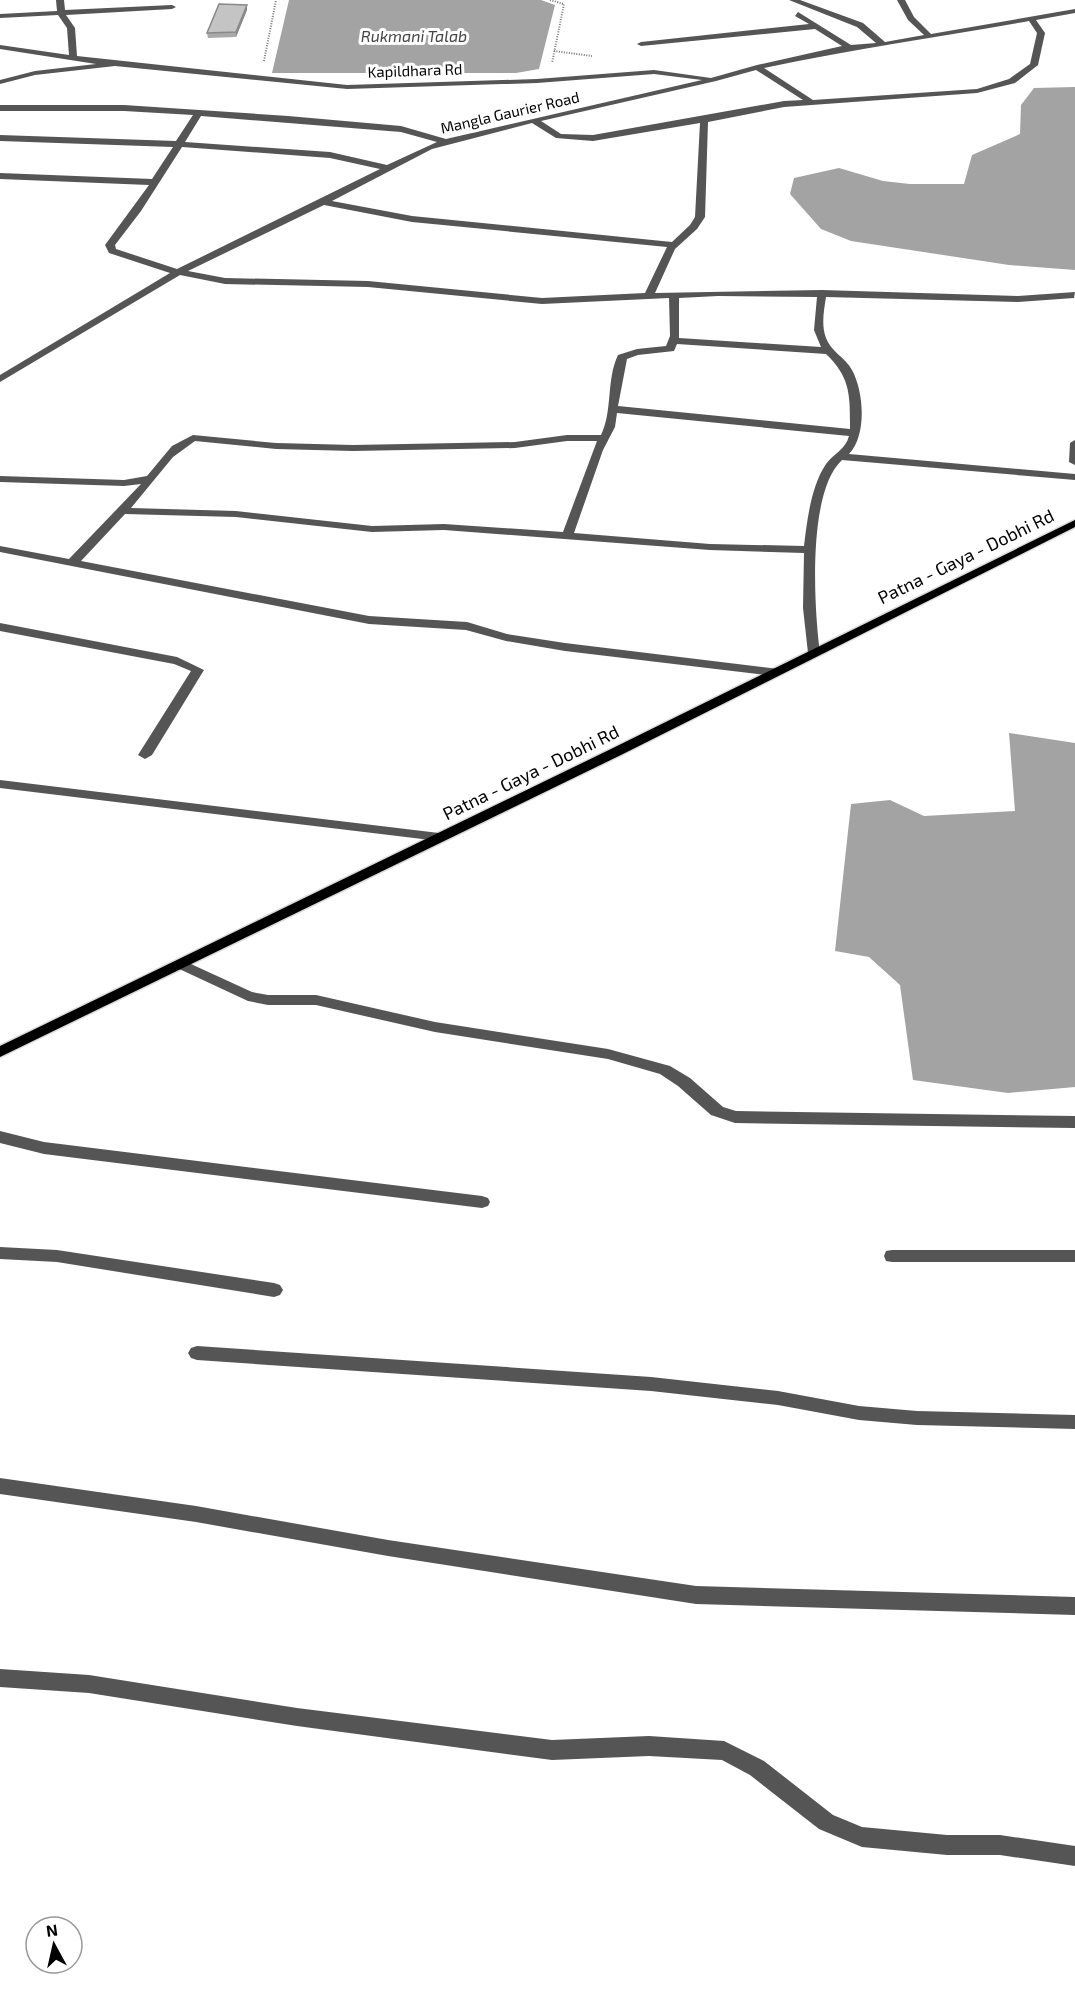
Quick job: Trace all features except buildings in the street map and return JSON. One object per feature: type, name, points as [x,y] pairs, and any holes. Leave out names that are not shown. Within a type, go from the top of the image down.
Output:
[{"type":"main road","name":"Patna - Gaya - Dobhi Rd","points":[[0,1052],[1075,523]]},
{"type":"street","points":[[60,0],[61,14],[70,25],[73,56]]},
{"type":"street","points":[[794,0],[860,25],[884,45]]},
{"type":"street","points":[[901,0],[911,18],[929,36]]},
{"type":"street","points":[[0,16],[172,7]]},
{"type":"street","name":"Mangla Gaurier Road","points":[[2,376],[178,272],[445,141],[849,47],[884,45],[1075,11]]},
{"type":"street","points":[[798,14],[849,47]]},
{"type":"street","points":[[534,122],[559,136],[593,138],[704,120],[767,106],[810,101],[963,93],[1002,85],[1021,76],[1034,65],[1041,33],[1030,18]]},
{"type":"street","points":[[641,44],[817,26]]},
{"type":"street","points":[[0,47],[115,64]]},
{"type":"street","points":[[0,82],[35,73],[115,64]]},
{"type":"street","name":"Kapildhara Rd","points":[[115,64],[346,87],[537,81],[654,72],[716,79]]},
{"type":"street","points":[[757,67],[810,101]]},
{"type":"street","points":[[0,108],[124,108],[200,113],[383,127],[445,141]]},
{"type":"street","points":[[200,113],[110,248],[112,251],[178,272],[225,281],[368,284],[542,301],[674,294],[822,293],[1018,299],[1075,297]]},
{"type":"street","points":[[649,295],[673,245],[694,227],[700,217],[704,120]]},
{"type":"street","points":[[0,138],[180,143],[330,155],[365,160],[388,168]]},
{"type":"street","points":[[0,176],[153,182]]},
{"type":"street","points":[[323,202],[411,219],[673,245]]},
{"type":"street","points":[[814,653],[808,610],[809,550],[827,470],[852,446],[855,433],[849,376],[842,362],[820,339],[818,329],[822,293]]},
{"type":"street","points":[[567,537],[605,438],[622,357],[637,352],[670,349],[674,341],[674,294]]},
{"type":"street","points":[[674,341],[829,351]]},
{"type":"street","points":[[612,410],[855,433]]},
{"type":"street","points":[[73,562],[122,511],[170,452],[182,442],[194,438],[276,446],[443,448],[515,445],[567,438],[605,438]]},
{"type":"street","points":[[1075,443],[1075,462]]},
{"type":"street","points":[[840,456],[1075,477]]},
{"type":"street","points":[[0,479],[124,483],[150,479]]},
{"type":"street","points":[[122,511],[210,512],[372,529],[444,527],[710,547],[809,550]]},
{"type":"street","points":[[0,549],[369,620],[467,626],[506,637],[565,647],[775,672]]},
{"type":"street","points":[[0,627],[177,661],[198,670],[145,755]]},
{"type":"street","points":[[0,784],[439,837]]},
{"type":"street","points":[[180,964],[248,996],[268,1000],[316,1000],[435,1027],[608,1054],[665,1070],[684,1082],[717,1111],[735,1117],[952,1122],[1075,1122]]},
{"type":"street","points":[[0,1137],[44,1148],[482,1202]]},
{"type":"street","points":[[0,1253],[57,1256],[274,1290]]},
{"type":"street","points":[[892,1257],[1075,1256]]},
{"type":"street","points":[[197,1353],[651,1384],[778,1398],[826,1409],[894,1416],[991,1422],[1075,1422]]},
{"type":"street","points":[[0,1486],[185,1512],[432,1556],[696,1595],[1075,1606]]},
{"type":"street","points":[[0,1678],[88,1684],[297,1717],[552,1750],[686,1746],[724,1751],[757,1768],[826,1821],[862,1837],[947,1845],[1000,1845],[1075,1856]]},
{"type":"path","points":[[550,0],[564,4],[551,66]]},
{"type":"water","name":"Rukmani Talab","points":[[289,0],[541,0],[555,5],[539,69],[516,73],[272,73]]},
{"type":"water","points":[[1075,87],[1075,270],[1009,265],[851,241],[821,229],[790,194],[794,178],[839,168],[883,181],[910,184],[964,184],[972,155],[1020,134],[1021,105],[1034,88]]},
{"type":"water","points":[[1009,733],[1075,743],[1075,1087],[1008,1093],[913,1080],[900,985],[869,957],[835,951],[851,804],[890,800],[924,816],[1015,811]]}]
